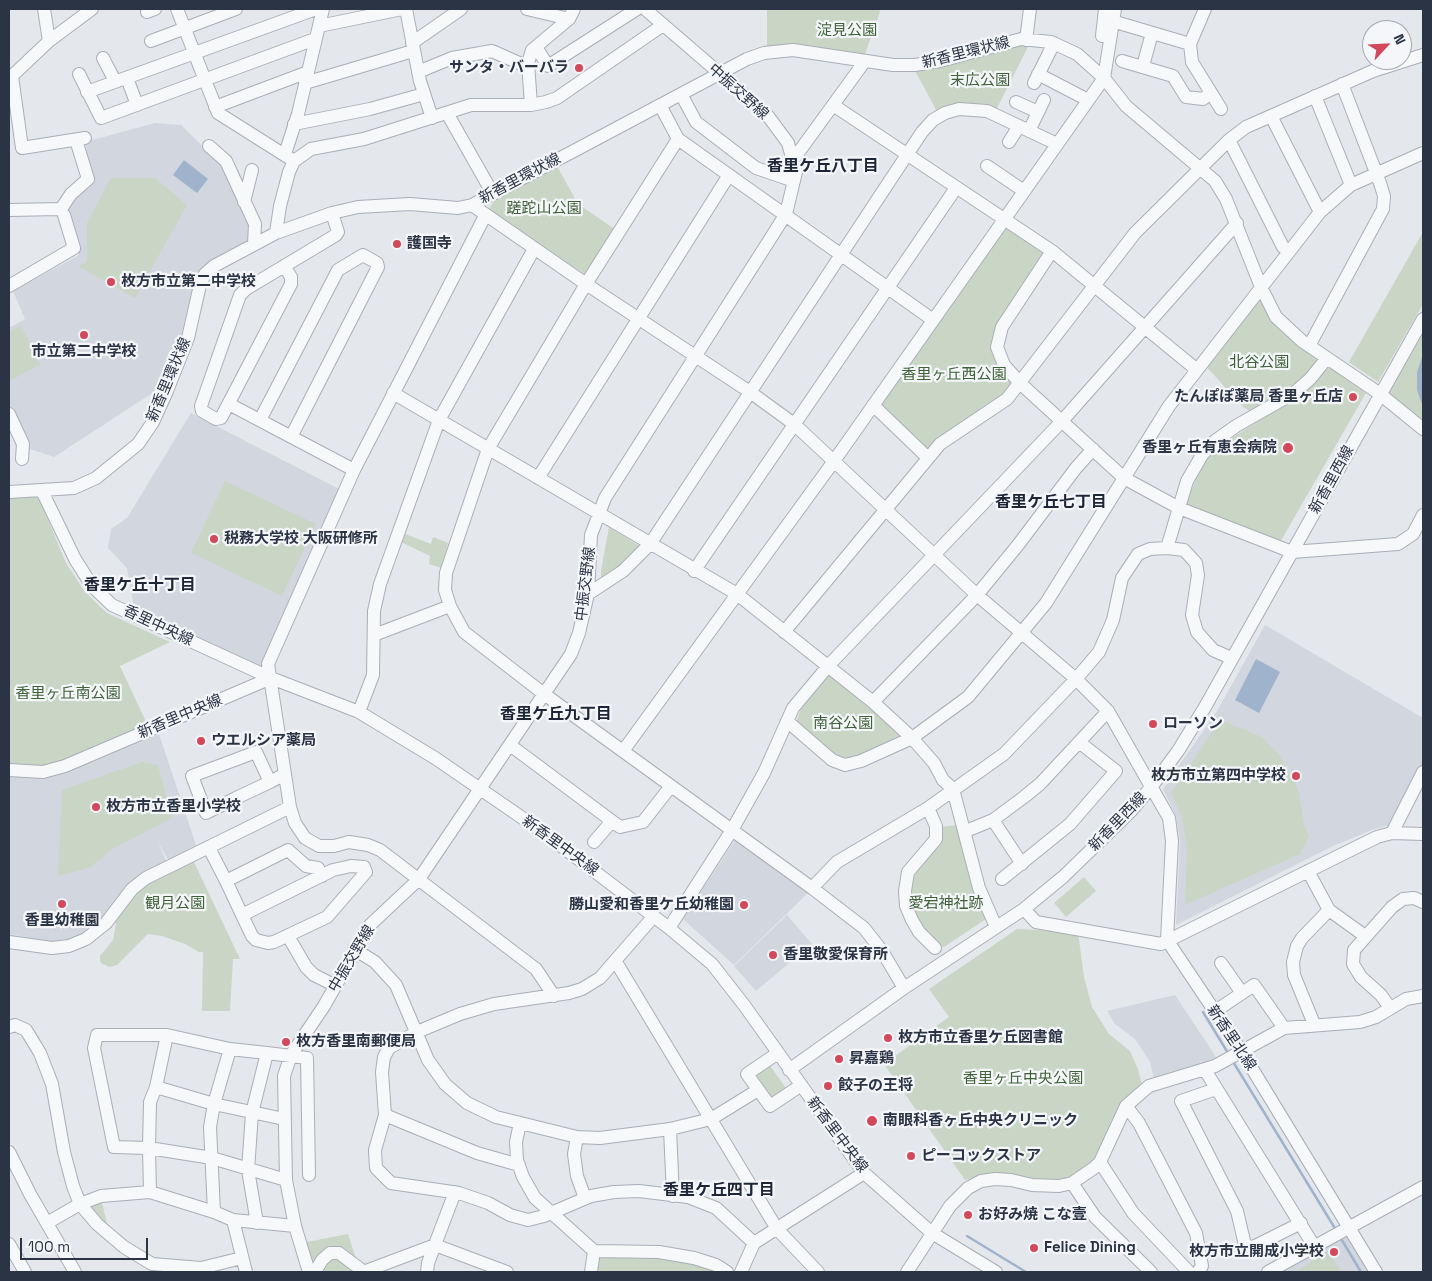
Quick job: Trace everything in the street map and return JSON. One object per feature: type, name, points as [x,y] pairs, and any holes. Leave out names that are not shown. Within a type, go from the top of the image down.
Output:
[{"type":"street","points":[[44,9],[49,41]]},
{"type":"street","points":[[9,210],[61,209],[71,194],[88,179],[81,139],[22,148],[12,76],[49,41],[92,9]]},
{"type":"street","points":[[177,9],[218,113],[290,157]]},
{"type":"street","points":[[151,41],[236,9]]},
{"type":"street","points":[[87,92],[316,9]]},
{"type":"street","points":[[276,233],[294,124],[323,9]]},
{"type":"street","points":[[319,26],[402,9]]},
{"type":"street","points":[[406,9],[412,47],[432,118]]},
{"type":"street","points":[[215,106],[412,47],[461,9]]},
{"type":"street","points":[[528,9],[572,14]]},
{"type":"street","points":[[1026,40],[1030,9]]},
{"type":"street","points":[[1101,75],[1105,9]]},
{"type":"street","points":[[1204,9],[1190,44],[1192,62],[1221,109]]},
{"type":"street","points":[[536,47],[548,66],[645,10]]},
{"type":"street","name":"中振交野線","points":[[309,1272],[294,1226],[286,1180],[284,1076],[290,1055],[324,1006],[354,949],[370,925],[419,879],[572,654],[588,594],[592,535],[599,514],[617,476],[786,214],[796,172],[788,143],[768,116],[645,10]]},
{"type":"street","points":[[531,105],[528,67],[532,50],[572,14]]},
{"type":"street","points":[[623,751],[834,461],[1088,100],[1101,75],[1114,15],[1152,33],[1190,44]]},
{"type":"street","points":[[290,157],[311,149],[364,139],[471,105],[531,105],[558,98],[663,25]]},
{"type":"street","points":[[1143,66],[1152,33]]},
{"type":"street","points":[[79,74],[98,122],[137,105],[315,40]]},
{"type":"street","name":"新香里環状線","points":[[9,492],[74,488],[96,478],[138,444],[153,422],[188,338],[200,285],[205,274],[214,266],[276,233],[332,213],[377,204],[410,204],[458,208],[472,205],[747,59],[764,53],[780,51],[816,53],[865,61],[915,65],[1026,40],[1054,43],[1077,54],[1101,75],[1126,106],[1200,167],[1215,182],[1226,200],[1261,286],[1276,317],[1286,328],[1309,346],[1380,394],[1423,429]]},
{"type":"street","points":[[1054,43],[1036,78],[1088,100]]},
{"type":"street","points":[[418,72],[452,58],[492,50],[528,67]]},
{"type":"street","points":[[784,632],[940,444],[1001,405],[1021,384],[1135,233],[1229,140],[1246,127],[1342,84],[1423,54]]},
{"type":"street","points":[[103,58],[121,80],[137,105]]},
{"type":"street","points":[[792,160],[865,61]]},
{"type":"street","points":[[1122,61],[1173,76],[1186,97],[1203,99],[1211,93]]},
{"type":"street","points":[[1309,346],[1383,209],[1384,196],[1377,174],[1342,84]]},
{"type":"street","points":[[294,124],[370,109],[424,94]]},
{"type":"street","points":[[681,94],[696,122],[756,168],[794,181]]},
{"type":"street","points":[[1315,96],[1351,185]]},
{"type":"street","points":[[1008,142],[1024,128],[1041,106],[1016,102]]},
{"type":"street","points":[[660,105],[678,139],[933,320]]},
{"type":"street","points":[[833,105],[1052,252],[1197,370]]},
{"type":"street","points":[[588,594],[623,570],[650,544],[922,132],[933,120],[945,112],[959,109],[987,111],[1057,144]]},
{"type":"street","points":[[447,113],[493,194]]},
{"type":"street","points":[[1271,116],[1320,212]]},
{"type":"street","points":[[678,139],[586,284],[488,449],[446,573],[446,590],[450,606],[464,632],[544,694],[812,888],[864,928],[882,951],[904,988]]},
{"type":"street","points":[[1229,140],[1283,247],[1289,251]]},
{"type":"street","points":[[209,146],[226,161],[255,224],[254,244]]},
{"type":"street","points":[[787,721],[832,760],[845,765],[861,761],[912,738],[968,697],[1046,603],[1169,406],[1320,212],[1351,185],[1423,154]]},
{"type":"street","points":[[987,166],[1024,191]]},
{"type":"street","points":[[244,202],[252,170]]},
{"type":"street","points":[[538,478],[729,175]]},
{"type":"street","points":[[694,571],[956,188]]},
{"type":"street","points":[[472,205],[485,216],[639,317],[794,424],[884,510],[1021,634],[1076,679],[1108,711],[1169,818],[1172,841],[1167,940]]},
{"type":"street","points":[[284,266],[291,277],[291,284],[229,404],[221,418],[216,419],[202,411],[201,406],[240,295],[246,289],[284,266],[336,235],[338,232],[332,213]]},
{"type":"street","points":[[9,286],[74,248],[64,215]]},
{"type":"street","points":[[485,216],[354,470],[268,664],[290,807],[295,823],[305,838],[319,846],[334,846],[349,842],[368,844],[380,850],[536,969],[554,996]]},
{"type":"street","points":[[669,928],[732,830],[764,773],[793,708],[829,666],[1062,421],[1236,223]]},
{"type":"street","points":[[359,712],[373,675],[374,611],[380,584],[439,420],[534,249]]},
{"type":"street","points":[[1052,252],[1002,327],[997,347],[1004,365],[1021,384],[1124,478],[1179,508],[1292,552],[1398,544],[1413,534],[1423,515]]},
{"type":"street","points":[[260,420],[338,270],[363,255],[377,263],[378,267],[291,437]]},
{"type":"street","name":"新香里西線","points":[[789,1070],[904,988],[1024,909],[1075,865],[1131,810],[1152,786],[1178,751],[1423,319]]},
{"type":"street","points":[[1167,548],[1194,468],[1215,441],[1236,426],[1294,393],[1327,358]]},
{"type":"street","points":[[394,393],[694,571],[737,594],[873,702],[912,738],[934,762],[944,780],[953,789],[966,831],[978,888],[996,927]]},
{"type":"street","points":[[229,404],[354,470]]},
{"type":"street","points":[[873,405],[928,458]]},
{"type":"street","points":[[9,414],[23,444],[22,459]]},
{"type":"street","points":[[873,702],[977,595],[1018,545],[1076,468],[1093,450]]},
{"type":"street","name":"香里中央線","points":[[42,491],[75,559],[92,586],[112,605],[271,678]]},
{"type":"street","points":[[812,888],[837,862],[928,808],[1004,754],[1076,679],[1099,652],[1113,620],[1122,578],[1138,554],[1150,549],[1184,550],[1196,564],[1198,575],[1192,614],[1197,632],[1214,650],[1231,658]]},
{"type":"street","points":[[374,635],[450,606]]},
{"type":"street","name":"新香里中央線","points":[[9,770],[43,772],[65,766],[271,678],[359,712],[435,758],[540,830],[654,916],[712,964],[864,1173],[932,1233],[996,1272]]},
{"type":"street","points":[[966,831],[993,820],[1040,784],[1108,711]]},
{"type":"street","points":[[1002,879],[1070,824],[1116,771],[1079,742]]},
{"type":"street","points":[[510,745],[620,826],[643,822],[671,786]]},
{"type":"street","points":[[270,782],[256,752],[192,776],[206,813],[270,782],[285,774]]},
{"type":"street","points":[[1392,833],[1423,772]]},
{"type":"street","points":[[9,942],[52,948],[69,946],[86,939],[106,923],[122,900],[139,883],[155,873],[290,807]]},
{"type":"street","points":[[928,808],[936,826],[936,839],[908,872],[905,890],[906,906],[912,920],[919,932],[935,948]]},
{"type":"street","points":[[993,820],[1022,864]]},
{"type":"street","points":[[594,842],[612,821]]},
{"type":"street","points":[[1024,909],[1036,922],[1161,944],[1377,837],[1392,833],[1423,834]]},
{"type":"street","points":[[209,848],[242,915],[256,940],[274,942],[327,917],[366,872],[364,867],[351,866],[333,870],[242,915]]},
{"type":"street","points":[[226,881],[288,850],[306,866],[318,868],[322,876]]},
{"type":"street","points":[[1308,871],[1329,910],[1366,936]]},
{"type":"street","points":[[1390,1008],[1381,995],[1361,977],[1353,964],[1354,950],[1392,907],[1403,900],[1414,898],[1423,902]]},
{"type":"street","points":[[1314,1024],[1294,975],[1293,962],[1297,946],[1302,938],[1329,910]]},
{"type":"street","points":[[654,916],[616,962],[600,978],[582,989],[554,996],[494,1004],[460,1014],[395,1042],[384,1057],[382,1072],[385,1115],[374,1160],[376,1168],[383,1177],[400,1186],[455,1192],[488,1203],[510,1215],[528,1220],[552,1213],[585,1198],[614,1192],[639,1191],[688,1198],[716,1208],[754,1243]]},
{"type":"street","points":[[288,936],[306,967],[314,975],[336,986]]},
{"type":"street","name":"新香里北線","points":[[1167,940],[1214,1012],[1234,1056],[1340,1232],[1376,1272]]},
{"type":"street","points":[[354,949],[375,962],[396,985],[428,1060],[445,1084],[466,1103],[496,1117],[577,1137],[600,1138],[670,1129],[711,1119],[758,1090]]},
{"type":"street","points":[[616,962],[777,1229],[818,1272]]},
{"type":"street","points":[[1221,963],[1242,993]]},
{"type":"street","points":[[1214,1012],[1254,985],[1284,1028]]},
{"type":"street","points":[[907,1272],[950,1206],[968,1188],[981,1181],[1011,1180],[1032,1186],[1059,1186],[1072,1183],[1100,1162],[1126,1106],[1149,1086],[1205,1070],[1284,1028],[1314,1024],[1360,1022],[1376,1017],[1406,999],[1423,996]]},
{"type":"street","points":[[9,1027],[15,1024],[26,1030],[40,1053],[52,1084],[64,1152],[80,1204],[98,1224],[124,1247],[153,1268],[202,1270],[242,1258]]},
{"type":"street","points":[[286,1180],[212,1158],[149,1148],[114,1147],[94,1048],[97,1035],[167,1036],[230,1049],[307,1058],[309,1175]]},
{"type":"street","points":[[150,1192],[150,1102],[156,1088],[167,1036]]},
{"type":"street","points":[[214,1212],[210,1127],[214,1104],[230,1049]]},
{"type":"street","points":[[257,1223],[248,1170],[252,1113],[267,1053]]},
{"type":"street","points":[[778,1053],[747,1074],[770,1106],[800,1086]]},
{"type":"street","points":[[1205,1070],[1314,1246]]},
{"type":"street","points":[[156,1088],[214,1104],[284,1119]]},
{"type":"street","points":[[1216,1088],[1181,1101],[1237,1211],[1245,1245],[1253,1247],[1301,1223]]},
{"type":"street","points":[[1126,1106],[1139,1124],[1196,1233],[1202,1266],[1198,1272]]},
{"type":"street","points":[[385,1115],[468,1150],[519,1165]]},
{"type":"street","points":[[520,1123],[516,1142],[519,1165],[535,1198],[594,1252],[659,1252],[694,1258],[716,1265],[727,1272]]},
{"type":"street","points":[[670,1129],[673,1196]]},
{"type":"street","points":[[577,1137],[574,1154],[577,1176],[585,1198]]},
{"type":"street","points":[[9,1152],[13,1172],[47,1223],[74,1272]]},
{"type":"street","points":[[1100,1162],[1133,1213],[1189,1272]]},
{"type":"street","points":[[742,1272],[754,1243],[864,1173]]},
{"type":"street","points":[[1072,1183],[1094,1217],[1151,1272]]},
{"type":"street","points":[[1268,1272],[1423,1187]]},
{"type":"street","points":[[47,1223],[80,1204],[101,1196],[150,1192],[214,1212],[232,1220],[294,1226]]},
{"type":"street","points":[[427,1272],[428,1263],[455,1192]]},
{"type":"street","points":[[232,1220],[246,1272]]},
{"type":"street","points":[[9,1244],[25,1272]]},
{"type":"street","points":[[315,1272],[322,1260],[330,1253],[339,1253],[363,1272],[435,1245],[507,1272]]},
{"type":"street","points":[[591,1272],[594,1252]]},
{"type":"shaded area","name":"枚方市立第二中学校","points":[[155,123],[181,125],[223,166],[253,228],[245,244],[196,273],[182,332],[173,359],[154,392],[54,457],[30,449],[9,404],[9,328],[25,319],[13,291],[79,255],[65,214],[76,194],[89,188],[91,172],[85,142]]},
{"type":"shaded area","name":"税務大学校 大阪研修所","points":[[191,413],[341,490],[263,667],[135,612],[127,568],[108,548],[111,529],[127,518]]},
{"type":"shaded area","name":"枚方市立第四中学校","points":[[1265,625],[1423,718],[1423,770],[1391,825],[1374,829],[1331,847],[1176,925],[1180,841],[1176,816],[1163,789],[1217,711]]},
{"type":"shaded area","name":"枚方市立香里小学校","points":[[158,731],[197,848],[169,861],[157,841],[167,862],[91,931],[69,943],[31,941],[31,938],[9,934],[9,774],[43,776]]},
{"type":"shaded area","name":"勝山愛和香里ケ丘幼稚園","points":[[735,840],[809,892],[734,965],[683,919]]},
{"type":"shaded area","name":"香里敬愛保育所","points":[[787,915],[812,944],[756,991],[734,966]]},
{"type":"shaded area","points":[[1175,995],[1216,1057],[1203,1064],[1170,1072],[1154,1079],[1150,1062],[1135,1039],[1115,1024],[1107,1011]]},
{"type":"shaded area","name":"枚方市立開成小学校","points":[[1346,1232],[1370,1272],[1275,1272]]},
{"type":"green space","name":"淀見公園","points":[[767,9],[879,9],[880,12],[864,57],[767,49]]},
{"type":"green space","name":"末広公園","points":[[1030,43],[995,112],[938,113],[914,69]]},
{"type":"green space","name":"蹉跎山公園","points":[[557,166],[578,204],[616,230],[586,275],[488,210],[495,200]]},
{"type":"green space","points":[[111,178],[155,178],[187,205],[135,298],[78,266],[87,262],[87,223]]},
{"type":"green space","name":"香里ヶ丘西公園","points":[[1004,224],[1047,253],[997,330],[1018,384],[929,450],[881,406],[881,401]]},
{"type":"green space","points":[[1423,232],[1423,304],[1378,382],[1349,362]]},
{"type":"green space","name":"北谷公園","points":[[1260,291],[1323,358],[1308,377],[1253,413],[1243,407],[1205,365]]},
{"type":"green space","points":[[1423,319],[1423,431],[1380,394]]},
{"type":"green space","points":[[21,326],[40,365],[9,381],[9,332]]},
{"type":"green space","points":[[1329,367],[1366,393],[1279,544],[1185,504],[1203,464],[1216,448],[1293,399]]},
{"type":"green space","points":[[225,481],[316,524],[282,596],[191,553]]},
{"type":"green space","name":"香里ヶ丘南公園","points":[[38,496],[66,563],[85,592],[107,613],[170,642],[120,666],[147,724],[63,760],[42,766],[9,764],[9,501],[11,497]]},
{"type":"green space","points":[[609,527],[641,547],[605,579],[601,577],[601,571]]},
{"type":"green space","points":[[400,532],[431,544],[433,537],[448,543],[441,568],[429,564],[430,556],[397,540]]},
{"type":"green space","name":"南谷公園","points":[[829,674],[903,734],[858,756],[847,758],[835,755],[796,722],[801,709]]},
{"type":"green space","points":[[1220,720],[1262,737],[1279,754],[1298,789],[1304,825],[1309,837],[1300,854],[1185,905],[1187,847],[1182,817],[1171,793]]},
{"type":"green space","points":[[142,762],[158,765],[172,818],[112,849],[91,867],[58,876],[62,790]]},
{"type":"green space","name":"愛宕神社跡","points":[[958,825],[989,917],[944,947],[938,945],[922,930],[910,905],[912,874],[940,827]]},
{"type":"green space","name":"観月公園","points":[[192,858],[240,959],[233,959],[230,1011],[202,1011],[203,952],[199,952],[185,944],[162,936],[148,934],[117,965],[109,967],[101,963],[100,960],[100,956],[113,940],[116,924],[112,919],[133,891]]},
{"type":"green space","points":[[1084,877],[1096,891],[1066,917],[1054,903]]},
{"type":"green space","name":"香里ヶ丘中央公園","points":[[1017,929],[1078,932],[1084,977],[1092,1007],[1109,1034],[1130,1051],[1138,1069],[1142,1085],[1124,1099],[1088,1168],[1068,1181],[1046,1183],[988,1174],[965,1180],[884,1064],[949,1017],[929,989]]},
{"type":"green space","points":[[768,1063],[788,1091],[774,1101],[754,1072]]},
{"type":"green space","points":[[101,1199],[107,1224],[86,1205]]},
{"type":"green space","points":[[348,1234],[360,1272],[312,1272],[302,1243]]},
{"type":"green space","points":[[1328,1251],[1341,1272],[1295,1272]]},
{"type":"green space","points":[[626,1254],[693,1261],[721,1272],[604,1272],[595,1269],[596,1255]]},
{"type":"water","points":[[184,160],[208,179],[197,193],[173,175]]},
{"type":"water","points":[[1423,354],[1423,407],[1417,390],[1417,372]]},
{"type":"water","points":[[1256,659],[1280,672],[1259,713],[1235,700]]},
{"type":"waterway","points":[[1203,1012],[1228,1053]]},
{"type":"waterway","points":[[1232,1060],[1336,1230]]},
{"type":"waterway","points":[[967,1236],[1026,1272]]},
{"type":"waterway","points":[[1340,1237],[1361,1272]]},
{"type":"place","name":"サンタ・バーバラ","points":[[579,68]]},
{"type":"place","name":"護国寺","points":[[397,244]]},
{"type":"place","name":"枚方市立第二中学校","points":[[111,282]]},
{"type":"place","name":"市立第二中学校","points":[[84,335]]},
{"type":"place","name":"たんぽぽ薬局 香里ヶ丘店","points":[[1353,397]]},
{"type":"place","name":"香里ヶ丘有恵会病院","points":[[1288,448]]},
{"type":"place","name":"税務大学校 大阪研修所","points":[[214,539]]},
{"type":"place","name":"ローソン","points":[[1153,724]]},
{"type":"place","name":"ウエルシア薬局","points":[[201,741]]},
{"type":"place","name":"枚方市立第四中学校","points":[[1296,776]]},
{"type":"place","name":"枚方市立香里小学校","points":[[96,807]]},
{"type":"place","name":"香里幼稚園","points":[[62,904]]},
{"type":"place","name":"勝山愛和香里ケ丘幼稚園","points":[[744,905]]},
{"type":"place","name":"香里敬愛保育所","points":[[773,955]]},
{"type":"place","name":"枚方市立香里ケ丘図書館","points":[[888,1038]]},
{"type":"place","name":"枚方香里南郵便局","points":[[286,1042]]},
{"type":"place","name":"昇嘉鶏","points":[[839,1059]]},
{"type":"place","name":"餃子の王将","points":[[828,1086]]},
{"type":"place","name":"南眼科香ヶ丘中央クリニック","points":[[872,1121]]},
{"type":"place","name":"ピーコックストア","points":[[911,1156]]},
{"type":"place","name":"お好み焼 こな壹","points":[[968,1215]]},
{"type":"place","name":"Felice Dining","points":[[1034,1248]]},
{"type":"place","name":"枚方市立開成小学校","points":[[1334,1252]]},
{"type":"district","name":"香里ケ丘八丁目","points":[[823,167]]},
{"type":"district","name":"香里ケ丘七丁目","points":[[1051,503]]},
{"type":"district","name":"香里ケ丘十丁目","points":[[140,586]]},
{"type":"district","name":"香里ケ丘九丁目","points":[[556,715]]},
{"type":"district","name":"香里ケ丘四丁目","points":[[719,1191]]}]
